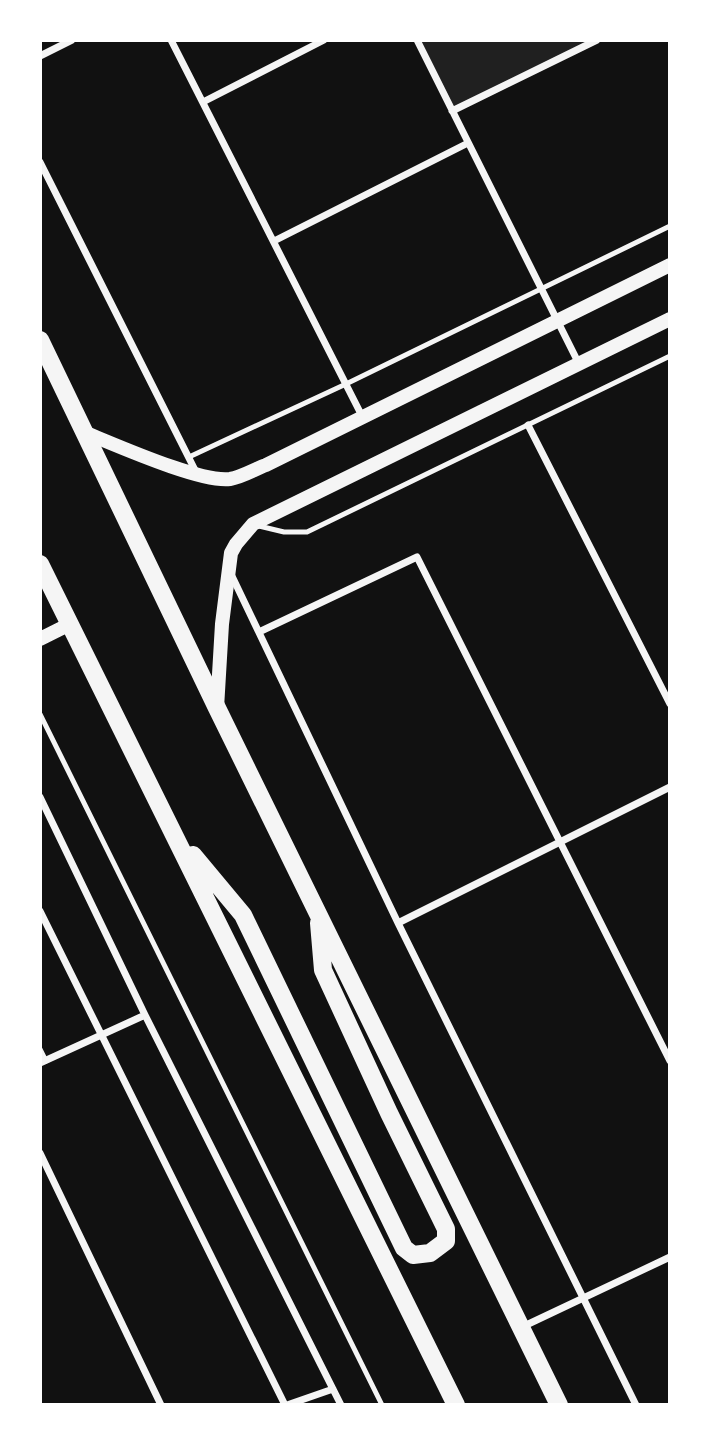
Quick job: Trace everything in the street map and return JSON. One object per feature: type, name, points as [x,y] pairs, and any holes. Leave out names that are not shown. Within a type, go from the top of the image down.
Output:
[{"type":"main road","points":[[86,433],[197,474],[230,479],[266,465],[670,265]]},
{"type":"main road","points":[[217,708],[228,567],[236,544],[253,524],[670,319]]},
{"type":"main road","points":[[40,340],[559,1405]]},
{"type":"main road","points":[[40,564],[456,1405]]},
{"type":"main road","points":[[40,639],[70,624]]},
{"type":"main road","points":[[173,830],[243,915],[404,1248],[413,1255],[430,1253],[446,1241],[446,1228],[323,970],[317,910]]},
{"type":"street","points":[[40,56],[72,40]]},
{"type":"street","points":[[171,40],[362,416]]},
{"type":"street","points":[[203,102],[324,40]]},
{"type":"street","points":[[417,40],[579,364]]},
{"type":"street","points":[[452,111],[597,40]]},
{"type":"street","points":[[274,241],[468,143]]},
{"type":"street","points":[[40,162],[197,474]]},
{"type":"street","points":[[528,425],[670,704]]},
{"type":"street","points":[[260,632],[417,557],[670,1061]]},
{"type":"street","points":[[228,567],[398,923],[636,1405]]},
{"type":"street","points":[[398,923],[670,787]]},
{"type":"street","points":[[40,797],[145,1015],[341,1405]]},
{"type":"street","points":[[40,911],[286,1405],[333,1389]]},
{"type":"street","points":[[43,1062],[145,1015]]},
{"type":"street","points":[[40,1153],[162,1405]]},
{"type":"street","points":[[521,1328],[670,1257]]},
{"type":"lane","points":[[189,457],[346,384],[670,226]]},
{"type":"lane","points":[[253,524],[285,532],[307,532],[670,356]]},
{"type":"lane","points":[[40,714],[383,1405]]},
{"type":"lane","points":[[40,1049],[43,1062]]},
{"type":"shaded area","points":[[417,40],[597,40],[452,111]]}]
